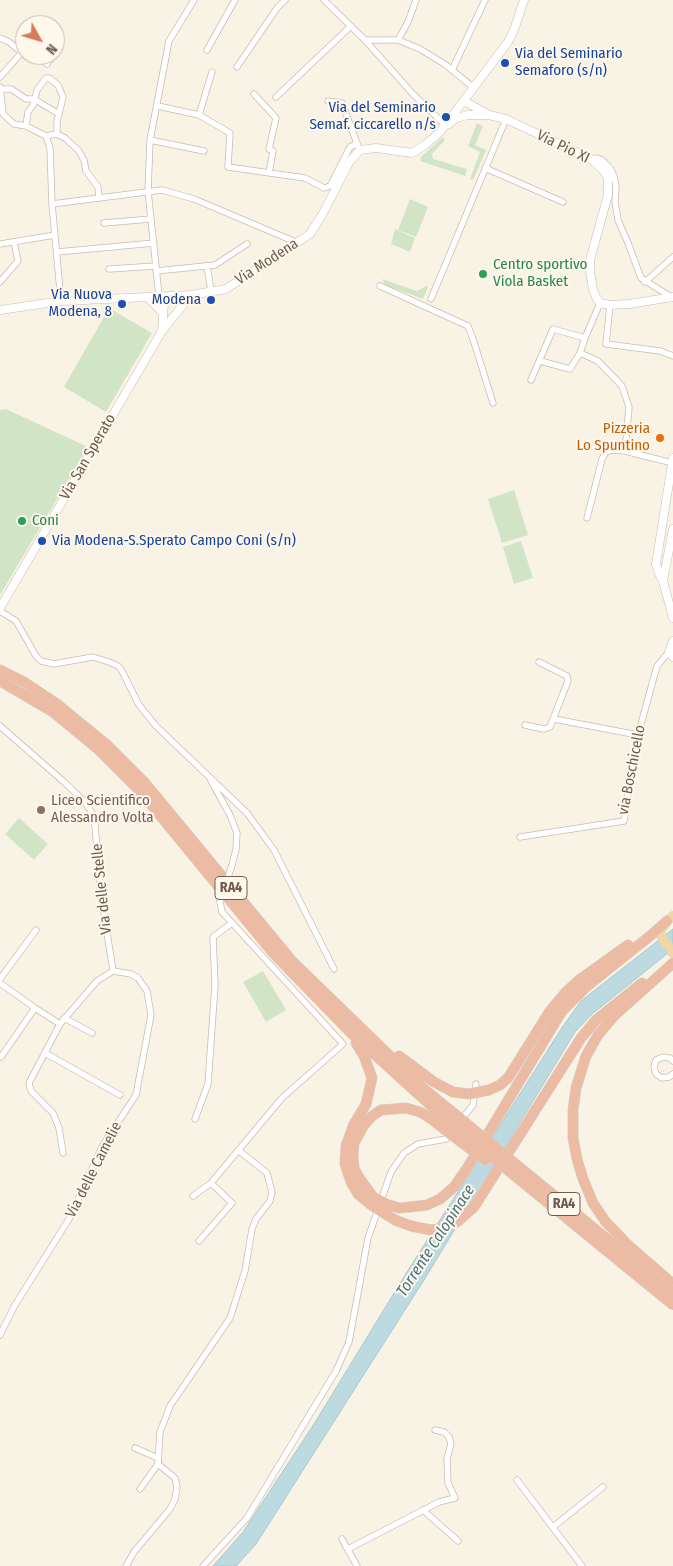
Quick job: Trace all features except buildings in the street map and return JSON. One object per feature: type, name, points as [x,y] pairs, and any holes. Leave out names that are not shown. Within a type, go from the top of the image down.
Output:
[{"type":"highway","name":"RA4","points":[[0,670],[24,682],[57,704],[112,750],[145,783],[292,961],[353,1029]]},
{"type":"highway","name":"RA4","points":[[0,680],[52,712],[99,750],[140,791],[274,954],[353,1029],[424,1089],[450,1122],[498,1164],[673,1305]]},
{"type":"highway","points":[[353,1029],[376,1037],[406,1063],[453,1092],[469,1094],[489,1090],[500,1085],[508,1078],[550,1011],[566,992],[579,980],[646,931],[670,918]]},
{"type":"highway","points":[[359,1124],[360,1130],[354,1144],[352,1156],[354,1168],[365,1188],[373,1197],[399,1208],[427,1205],[440,1199],[454,1187],[466,1170],[562,1011],[586,987],[670,918]]},
{"type":"highway","points":[[353,1029],[372,1078],[359,1124],[346,1146],[345,1164],[351,1182],[358,1194],[395,1220],[431,1230],[451,1225],[474,1208],[581,1038],[596,1020],[646,979],[673,962]]},
{"type":"highway","points":[[673,962],[605,1025],[586,1056],[576,1088],[573,1110],[573,1138],[583,1179],[593,1203],[605,1220],[630,1246],[673,1284]]},
{"type":"highway","points":[[359,1124],[380,1110],[406,1108],[420,1112],[430,1118],[450,1122]]},
{"type":"highway","name":"RA4","points":[[450,1122],[673,1293]]},
{"type":"main road","points":[[440,132],[508,42],[524,0]]},
{"type":"main road","name":"Via Pio XI","points":[[464,102],[489,115],[506,119],[591,159],[604,171],[608,178],[608,195],[590,260],[593,290],[600,303]]},
{"type":"main road","points":[[358,147],[412,153],[425,145],[456,118],[468,115],[489,115]]},
{"type":"main road","name":"Via Modena","points":[[0,310],[61,301],[170,296],[226,289],[310,234],[358,147]]},
{"type":"main road","name":"Via San Sperato","points":[[0,610],[162,331],[191,294]]},
{"type":"main road","points":[[162,331],[164,303],[170,296],[176,312]]},
{"type":"main road","points":[[147,297],[163,313]]},
{"type":"main road","points":[[600,303],[610,305],[630,304],[672,298]]},
{"type":"main road","points":[[673,461],[656,564],[658,574],[663,581],[673,618]]},
{"type":"main road","points":[[663,581],[673,529]]},
{"type":"main road","points":[[671,654],[673,641]]},
{"type":"main road","points":[[670,918],[660,930],[660,936],[673,953]]},
{"type":"street","points":[[159,296],[148,191],[150,140],[169,42],[194,0]]},
{"type":"street","points":[[206,50],[235,0]]},
{"type":"street","points":[[236,67],[277,8],[285,0]]},
{"type":"street","points":[[324,0],[365,40],[412,93],[445,125]]},
{"type":"street","points":[[398,40],[408,22],[416,0]]},
{"type":"street","points":[[452,70],[485,0]]},
{"type":"street","points":[[276,97],[351,26]]},
{"type":"street","points":[[0,38],[15,45]]},
{"type":"street","points":[[365,40],[398,40],[420,49],[452,70],[474,88]]},
{"type":"street","points":[[0,77],[15,59]]},
{"type":"street","points":[[198,115],[212,72]]},
{"type":"street","points":[[26,126],[28,112],[37,90],[48,78],[58,85],[63,97],[57,134]]},
{"type":"street","points":[[59,114],[34,99],[26,100],[11,88],[0,88],[2,113],[14,124],[26,126],[46,136],[57,134],[65,138],[78,151],[84,160],[86,171],[98,187],[99,197]]},
{"type":"street","points":[[254,94],[276,118],[269,149],[273,151],[270,173]]},
{"type":"street","points":[[158,106],[198,115],[230,133],[228,166],[305,178],[327,188],[330,186],[350,147],[358,147],[342,103],[328,101]]},
{"type":"street","points":[[431,299],[506,119]]},
{"type":"street","points":[[46,136],[50,148],[52,204],[61,301]]},
{"type":"street","points":[[150,140],[204,150]]},
{"type":"street","points":[[591,159],[597,158],[602,160],[610,168],[614,176],[618,220],[641,278],[672,298]]},
{"type":"street","points":[[485,168],[563,202]]},
{"type":"street","points":[[52,204],[162,190],[194,198],[298,243]]},
{"type":"street","points":[[104,223],[151,219]]},
{"type":"street","points":[[0,244],[55,235]]},
{"type":"street","points":[[0,282],[18,261],[14,242]]},
{"type":"street","points":[[56,252],[154,243]]},
{"type":"street","points":[[109,269],[215,265],[247,244]]},
{"type":"street","points":[[645,282],[673,257]]},
{"type":"street","points":[[207,266],[211,291]]},
{"type":"street","points":[[380,286],[468,326],[474,339],[493,403]]},
{"type":"street","points":[[540,361],[570,370],[580,353],[600,303]]},
{"type":"street","points":[[610,305],[606,344],[660,351],[673,356]]},
{"type":"street","points":[[531,380],[553,329],[585,338]]},
{"type":"street","points":[[580,353],[598,361],[622,386],[629,406],[625,452]]},
{"type":"street","points":[[587,518],[603,456],[606,452],[612,450],[673,461]]},
{"type":"street","points":[[0,610],[16,621],[36,656],[41,661],[54,664],[93,657],[118,666],[139,705],[156,726],[247,813],[274,850],[334,969]]},
{"type":"street","name":"via Boschicello","points":[[520,837],[624,821],[638,735],[657,666],[671,654]]},
{"type":"street","points":[[525,725],[544,730],[550,727],[568,681],[567,676],[539,662]]},
{"type":"street","points":[[554,719],[638,735]]},
{"type":"street","name":"Via delle Stelle","points":[[0,726],[63,781],[84,801],[92,813],[95,825],[100,887],[113,972]]},
{"type":"street","points":[[193,1196],[211,1183],[282,1098],[343,1044],[222,912],[220,902],[236,849],[237,833],[230,815],[209,776]]},
{"type":"street","points":[[195,1119],[208,1084],[214,1008],[212,937],[232,923]]},
{"type":"street","points":[[0,979],[36,930]]},
{"type":"street","points":[[63,1153],[59,1128],[54,1113],[31,1091],[29,1083],[64,1018],[97,981],[113,972]]},
{"type":"street","name":"Via delle Camelie","points":[[0,1335],[15,1305],[69,1219],[103,1146],[136,1095],[151,1015],[147,991],[138,978],[132,974],[113,972]]},
{"type":"street","points":[[0,983],[60,1024]]},
{"type":"street","points":[[1,1057],[35,1008]]},
{"type":"street","points":[[64,1018],[92,1033]]},
{"type":"street","points":[[45,1053],[120,1095]]},
{"type":"street","points":[[672,1077],[665,1078],[659,1076],[656,1074],[654,1067],[656,1060],[663,1057],[673,1060]]},
{"type":"street","points":[[203,1566],[247,1518],[336,1371],[349,1342],[368,1238],[391,1172],[404,1153],[418,1144],[446,1138],[473,1105],[476,1084]]},
{"type":"street","points":[[140,1489],[158,1461],[160,1432],[170,1406],[230,1318],[245,1271],[252,1229],[256,1219],[270,1201],[272,1192],[267,1173],[238,1150]]},
{"type":"street","points":[[199,1241],[232,1203],[211,1183]]},
{"type":"street","points":[[348,1549],[439,1502],[455,1498],[448,1483],[447,1459],[450,1444],[449,1437],[444,1432],[435,1430]]},
{"type":"street","points":[[126,1566],[134,1552],[170,1509],[175,1499],[177,1487],[175,1478],[158,1461],[135,1448]]},
{"type":"street","points":[[517,1480],[582,1566]]},
{"type":"street","points":[[553,1527],[603,1487]]},
{"type":"street","points":[[423,1510],[458,1541]]},
{"type":"street","points":[[342,1539],[357,1566]]},
{"type":"green space","points":[[477,123],[483,126],[475,145],[486,150],[473,180],[470,179],[480,152],[468,146]]},
{"type":"green space","points":[[443,137],[445,140],[432,154],[433,159],[467,169],[465,176],[420,161],[421,157]]},
{"type":"green space","points":[[410,199],[428,207],[416,237],[398,230]]},
{"type":"green space","points":[[395,229],[415,238],[410,252],[391,244]]},
{"type":"green space","points":[[382,279],[417,291],[426,286],[428,287],[423,299],[385,285]]},
{"type":"green space","points":[[109,308],[152,333],[106,412],[64,387]]},
{"type":"green space","name":"Coni","points":[[6,409],[88,447],[0,595],[0,410]]},
{"type":"green space","points":[[514,490],[528,535],[502,543],[488,499]]},
{"type":"green space","points":[[521,541],[533,578],[514,584],[503,547]]},
{"type":"green space","points":[[19,818],[48,844],[34,860],[5,834]]},
{"type":"green space","points":[[263,971],[286,1010],[266,1022],[243,982]]},
{"type":"water","name":"Torrente Calopinace","points":[[673,929],[673,949],[592,1014],[575,1032],[424,1280],[256,1544],[236,1566],[213,1566],[243,1532],[314,1424],[407,1272],[563,1026],[581,1001]]},
{"type":"place","name":"Via del Seminario Semaforo (s/n)","points":[[505,63]]},
{"type":"place","name":"Via del Seminario Semaf. ciccarello n/s","points":[[446,117]]},
{"type":"place","name":"Centro sportivo Viola Basket","points":[[483,274]]},
{"type":"place","name":"Modena","points":[[211,300]]},
{"type":"place","name":"Via Nuova Modena, 8","points":[[122,304]]},
{"type":"place","name":"Pizzeria Lo Spuntino","points":[[660,438]]},
{"type":"place","name":"Coni","points":[[22,521]]},
{"type":"place","name":"Via Modena-S.Sperato Campo Coni (s/n)","points":[[42,541]]},
{"type":"place","name":"Liceo Scientifico Alessandro Volta","points":[[41,810]]}]
